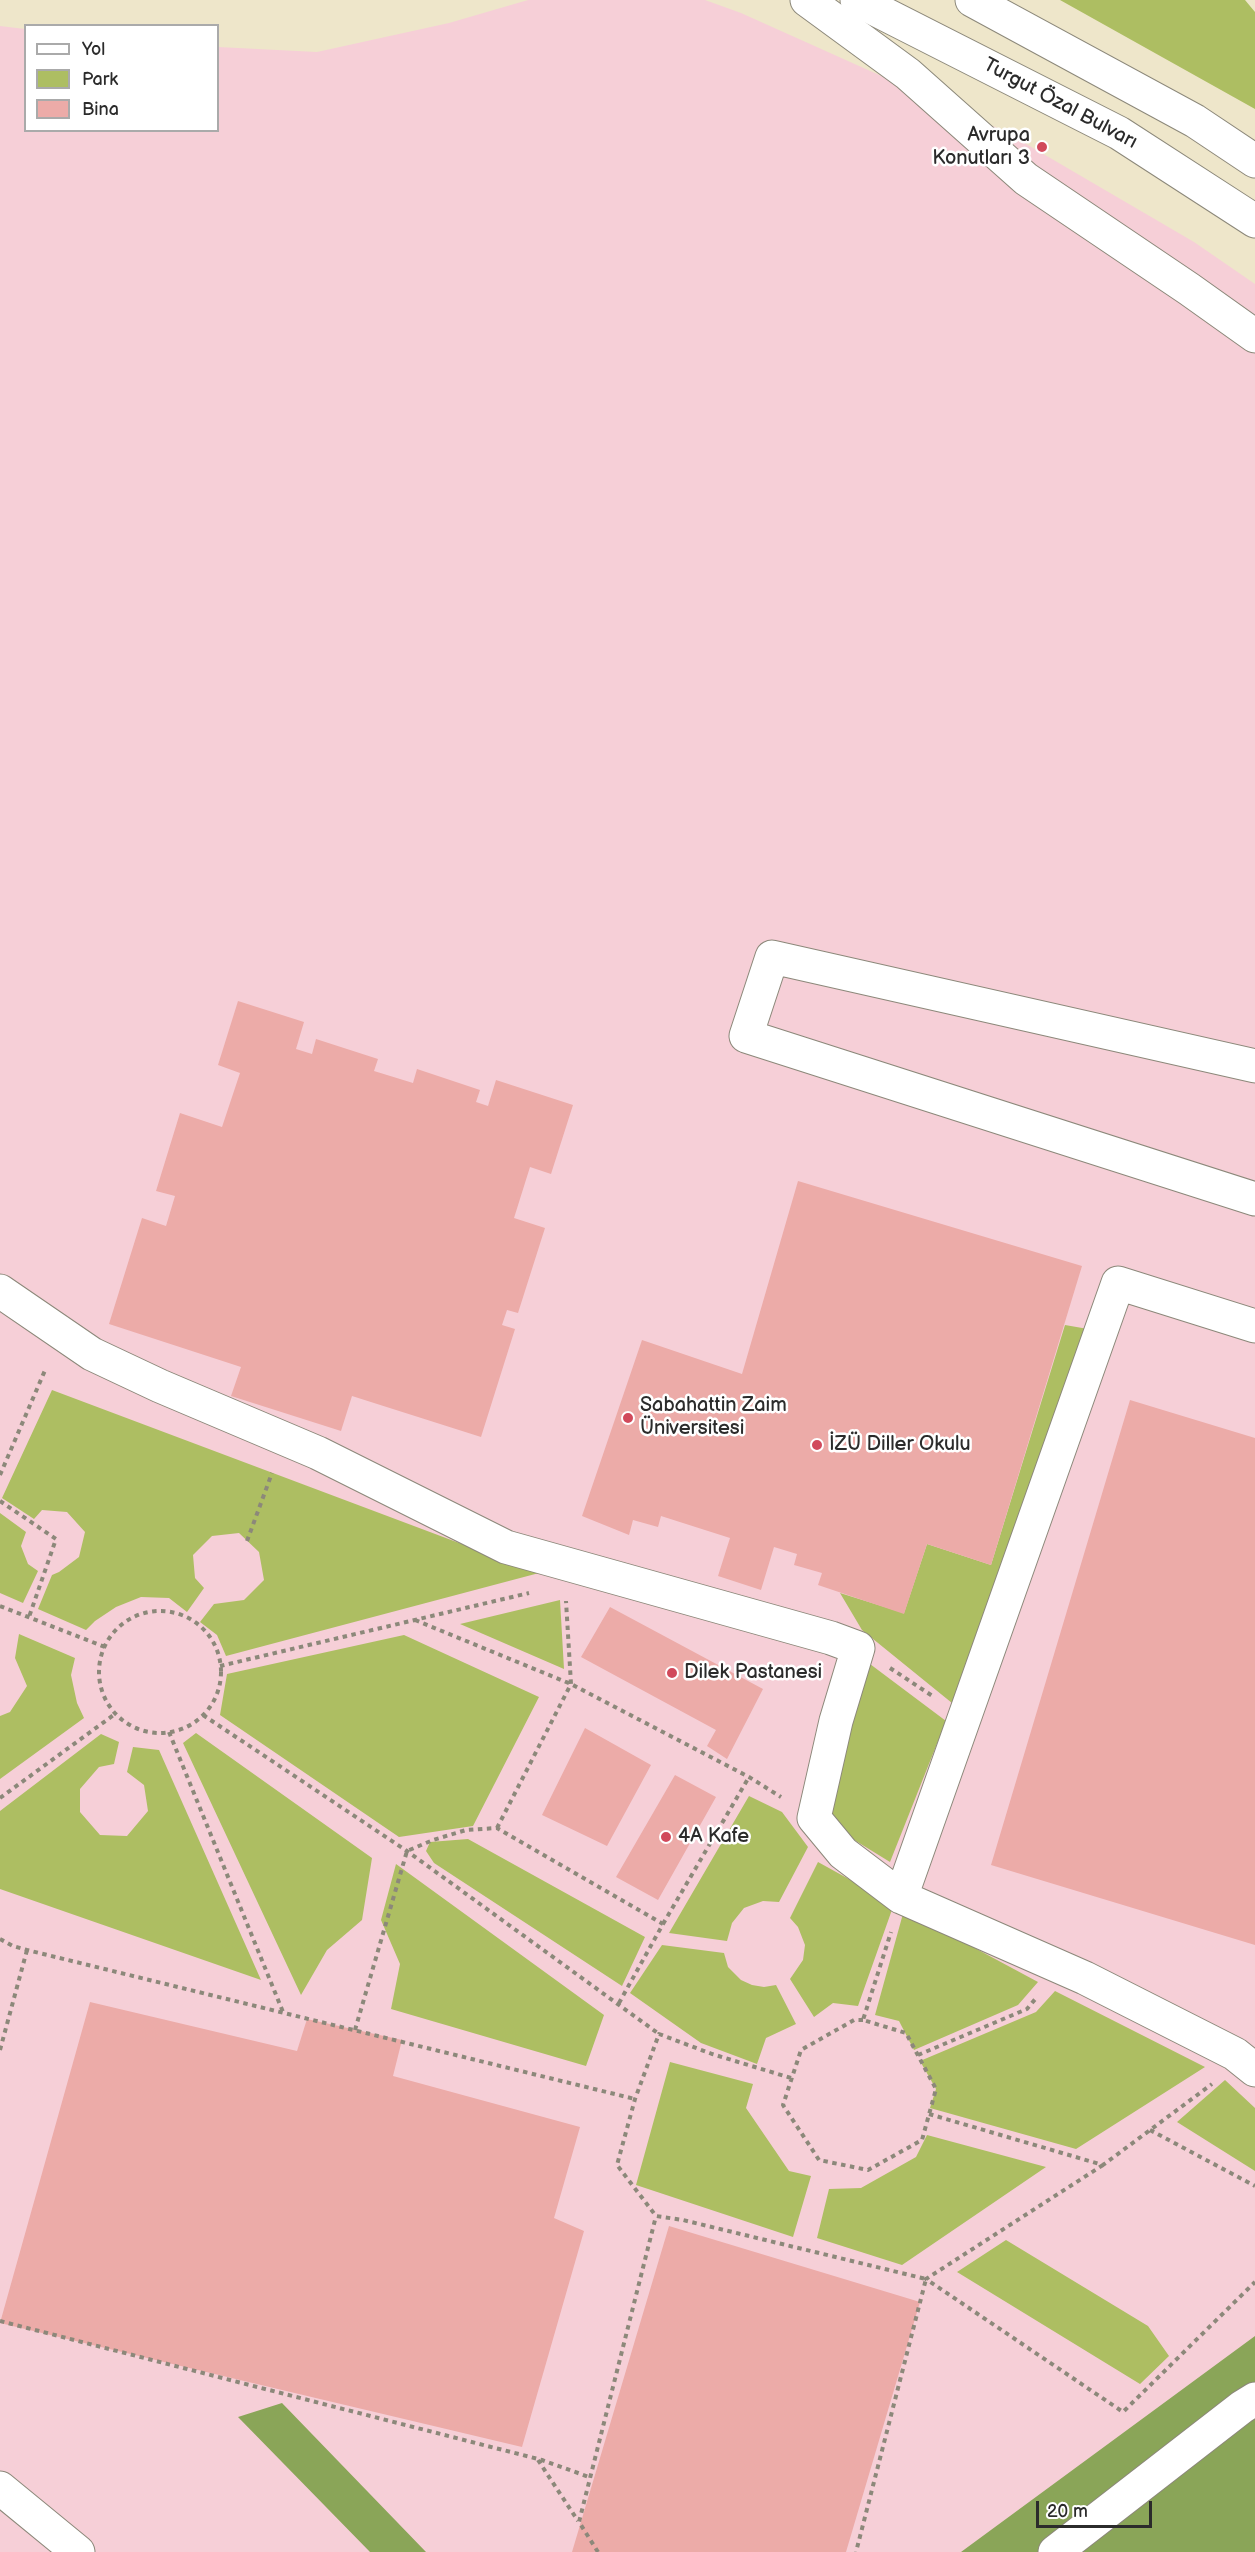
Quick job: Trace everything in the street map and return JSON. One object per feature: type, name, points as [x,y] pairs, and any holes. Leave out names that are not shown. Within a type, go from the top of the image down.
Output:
[{"type":"street","points":[[807,0],[908,74],[1026,179],[1190,289],[1255,336]]},
{"type":"street","name":"Turgut Özal Bulvarı","points":[[857,0],[1119,133],[1255,221]]},
{"type":"street","points":[[972,0],[1195,121],[1255,161]]},
{"type":"street","points":[[1255,1066],[772,957],[746,1036],[1255,1199]]},
{"type":"street","points":[[901,1897],[1118,1282],[1255,1326]]},
{"type":"street","points":[[0,1291],[92,1354],[284,1438],[506,1547],[831,1638],[858,1648],[836,1721],[814,1818],[843,1853],[901,1897],[1062,1968],[1249,2065]]},
{"type":"street","points":[[1055,2552],[1255,2399]]},
{"type":"street","points":[[0,2488],[78,2552]]},
{"type":"path","points":[[0,1474],[61,1332]]},
{"type":"path","points":[[247,1541],[284,1438]]},
{"type":"path","points":[[0,1501],[56,1539],[29,1617]]},
{"type":"path","points":[[496,1828],[571,1684],[565,1584],[605,1575]]},
{"type":"path","points":[[220,1666],[530,1593]]},
{"type":"path","points":[[0,1606],[105,1647]]},
{"type":"path","points":[[159,1611],[180,1614],[198,1624],[212,1640],[220,1666],[220,1680],[214,1700],[203,1715],[187,1727],[169,1732],[149,1732],[131,1726],[115,1714],[105,1698],[99,1679],[100,1660],[105,1647],[121,1624],[139,1614],[159,1611]]},
{"type":"path","points":[[415,1620],[571,1684],[749,1777],[814,1818]]},
{"type":"path","points":[[858,1648],[965,1717]]},
{"type":"path","points":[[0,1798],[115,1714]]},
{"type":"path","points":[[203,1715],[407,1851],[659,2034],[712,2054],[791,2078]]},
{"type":"path","points":[[169,1732],[284,2013]]},
{"type":"path","points":[[619,2003],[749,1777]]},
{"type":"path","points":[[407,1851],[466,1830],[496,1828],[663,1924]]},
{"type":"path","points":[[355,2030],[407,1851]]},
{"type":"path","points":[[863,2020],[901,1897]]},
{"type":"path","points":[[0,1939],[27,1950],[635,2099]]},
{"type":"path","points":[[0,2050],[27,1950]]},
{"type":"path","points":[[918,2055],[1027,2009],[1062,1968]]},
{"type":"path","points":[[854,2020],[863,2020],[906,2033],[936,2089],[922,2140],[868,2170],[819,2160],[783,2105],[801,2050],[854,2020]]},
{"type":"path","points":[[659,2034],[635,2099],[617,2165],[656,2216],[683,2220],[926,2279],[1123,2412],[1255,2282]]},
{"type":"path","points":[[856,2552],[926,2279],[1104,2165],[1150,2130],[1249,2065]]},
{"type":"path","points":[[929,2114],[1104,2165]]},
{"type":"path","points":[[1150,2130],[1255,2186]]},
{"type":"path","points":[[579,2522],[656,2216]]},
{"type":"path","points":[[0,2321],[537,2459],[589,2477]]},
{"type":"path","points":[[537,2459],[598,2552]]},
{"type":"shaded area","name":"Sabahattin Zaim Üniversitesi","points":[[528,0],[705,0],[741,13],[1004,131],[1194,242],[1255,284],[1255,2552],[0,2552],[0,26],[24,29],[24,132],[219,132],[219,47],[317,52],[449,23]]},
{"type":"green space","points":[[1060,0],[1245,0],[1255,12],[1255,109]]},
{"type":"green space","points":[[1065,1325],[1088,1329],[952,1703],[862,1630],[840,1593],[904,1613],[927,1544],[991,1565]]},
{"type":"green space","points":[[52,1390],[539,1573],[226,1656],[217,1635],[200,1622],[214,1604],[244,1600],[264,1580],[259,1552],[239,1533],[212,1536],[193,1555],[195,1578],[204,1588],[187,1612],[169,1598],[141,1597],[116,1607],[86,1630],[38,1609],[52,1575],[79,1557],[85,1532],[67,1512],[42,1510],[34,1519],[2,1498]]},
{"type":"green space","points":[[0,1513],[26,1532],[21,1546],[28,1564],[38,1571],[23,1603],[0,1593]]},
{"type":"green space","points":[[560,1600],[564,1669],[460,1624]]},
{"type":"green space","points":[[19,1634],[75,1658],[71,1675],[77,1703],[84,1718],[0,1779],[0,1716],[10,1712],[27,1686],[15,1658]]},
{"type":"green space","points":[[404,1635],[539,1697],[473,1826],[399,1837],[220,1715],[227,1674]]},
{"type":"green space","points":[[866,1661],[946,1721],[890,1862],[825,1822]]},
{"type":"green space","points":[[196,1733],[372,1858],[362,1920],[327,1950],[301,1995],[183,1743]]},
{"type":"green space","points":[[101,1734],[119,1742],[114,1764],[99,1767],[80,1789],[80,1812],[100,1835],[127,1836],[148,1811],[144,1785],[127,1772],[133,1747],[159,1750],[261,1980],[0,1889],[0,1811]]},
{"type":"green space","points":[[749,1796],[782,1812],[808,1847],[779,1902],[763,1901],[744,1908],[732,1923],[727,1941],[669,1933]]},
{"type":"green space","points":[[468,1839],[645,1937],[622,1986],[434,1863],[426,1851],[430,1842]]},
{"type":"green space","points":[[818,1862],[894,1904],[858,2006],[833,2003],[814,2017],[790,1979],[803,1960],[805,1945],[798,1927],[790,1918]]},
{"type":"green space","points":[[396,1864],[604,2015],[586,2066],[391,2009],[400,1964],[381,1920]]},
{"type":"green space","points":[[904,1910],[1038,1982],[1018,2005],[914,2050],[899,2021],[875,2015]]},
{"type":"green space","points":[[662,1945],[724,1953],[728,1967],[741,1980],[764,1987],[776,1985],[796,2024],[766,2038],[757,2064],[701,2043],[630,1993]]},
{"type":"green space","points":[[1055,1991],[1205,2067],[1076,2149],[930,2108],[936,2089],[920,2061],[1036,2012]]},
{"type":"green space","points":[[670,2062],[753,2084],[746,2108],[789,2171],[811,2176],[793,2237],[636,2185]]},
{"type":"green space","points":[[1225,2080],[1255,2108],[1255,2171],[1177,2122]]},
{"type":"green space","points":[[927,2135],[1046,2167],[902,2265],[817,2238],[829,2189],[861,2188],[916,2157]]},
{"type":"green space","points":[[1006,2240],[1148,2326],[1169,2356],[1140,2384],[957,2272]]},
{"type":"green space","points":[[1255,2336],[1255,2552],[961,2552]]},
{"type":"green space","points":[[282,2403],[426,2552],[370,2552],[238,2417]]},
{"type":"building","points":[[238,1001],[304,1022],[296,1049],[312,1054],[316,1039],[378,1059],[374,1071],[413,1083],[417,1069],[480,1090],[476,1102],[488,1106],[496,1080],[573,1105],[551,1174],[530,1167],[514,1218],[545,1228],[518,1313],[507,1310],[502,1325],[515,1329],[481,1437],[352,1396],[341,1431],[231,1396],[241,1367],[109,1324],[142,1218],[166,1226],[175,1196],[156,1191],[180,1113],[222,1127],[240,1073],[218,1065]]},
{"type":"building","name":"İZÜ Diller Okulu","points":[[798,1181],[1082,1266],[991,1565],[927,1544],[904,1614],[818,1585],[822,1573],[794,1565],[797,1554],[774,1547],[761,1590],[718,1576],[730,1538],[661,1516],[658,1527],[633,1520],[629,1535],[582,1516],[642,1340],[742,1374]]},
{"type":"building","points":[[1130,1400],[1255,1438],[1255,1945],[991,1865]]},
{"type":"building","name":"Dilek Pastanesi","points":[[610,1607],[763,1689],[727,1759],[707,1746],[716,1730],[581,1657]]},
{"type":"building","points":[[585,1728],[651,1765],[607,1846],[542,1815]]},
{"type":"building","name":"4A Kafe","points":[[675,1775],[716,1797],[658,1900],[616,1877]]},
{"type":"building","points":[[90,2002],[297,2051],[307,2019],[402,2040],[393,2076],[580,2127],[554,2218],[584,2231],[522,2447],[0,2323]]},
{"type":"building","points":[[669,2226],[920,2302],[846,2552],[572,2552]]},
{"type":"place","name":"Avrupa Konutları 3","points":[[1042,147]]},
{"type":"place","name":"Sabahattin Zaim Üniversitesi","points":[[628,1418]]},
{"type":"place","name":"İZÜ Diller Okulu","points":[[817,1445]]},
{"type":"place","name":"Dilek Pastanesi","points":[[672,1673]]},
{"type":"place","name":"4A Kafe","points":[[666,1837]]}]
